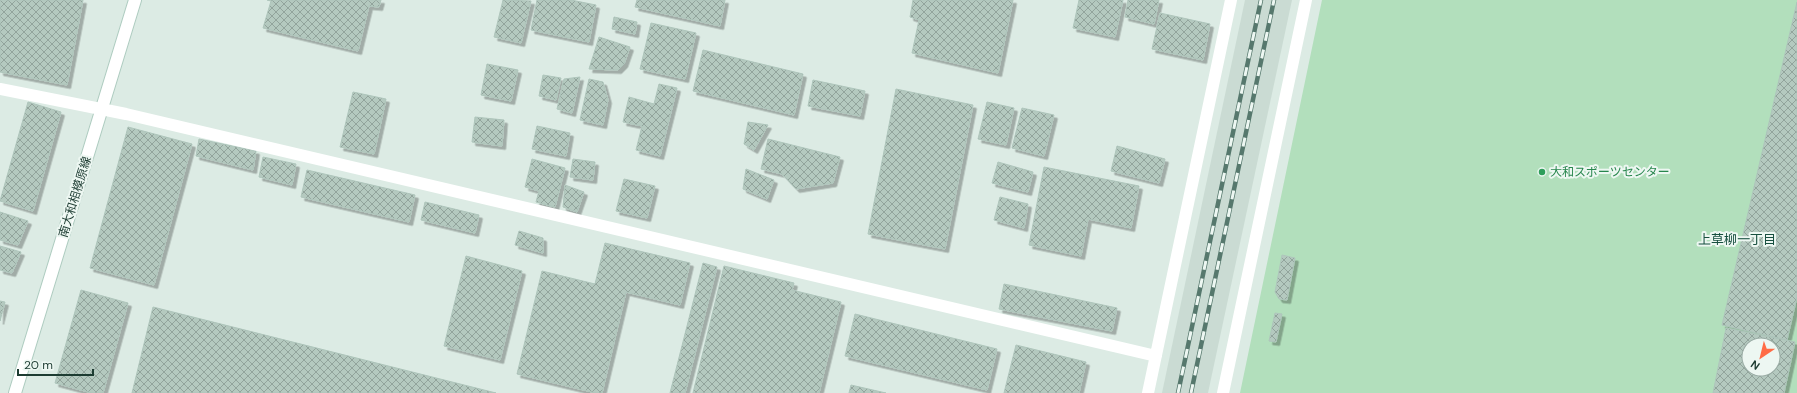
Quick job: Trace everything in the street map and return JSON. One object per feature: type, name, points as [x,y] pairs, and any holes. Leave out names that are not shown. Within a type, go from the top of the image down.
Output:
[{"type":"street","name":"南大和相模原線","points":[[15,393],[135,0]]},
{"type":"street","points":[[1148,393],[1230,0]]},
{"type":"street","points":[[1223,393],[1306,0]]},
{"type":"street","points":[[0,89],[102,109],[1156,356]]},
{"type":"shaded area","points":[[1245,0],[1292,0],[1208,393],[1162,393]]},
{"type":"green space","name":"大和スポーツセンター","points":[[1322,0],[1797,0],[1797,393],[1240,393]]},
{"type":"building","points":[[0,0],[83,0],[67,85],[0,72]]},
{"type":"building","points":[[267,0],[381,0],[379,7],[369,6],[358,51],[263,28],[271,1]]},
{"type":"building","points":[[503,0],[531,1],[521,43],[494,37]]},
{"type":"building","points":[[537,0],[571,0],[596,5],[589,42],[531,30]]},
{"type":"building","points":[[637,0],[725,0],[720,26],[635,7]]},
{"type":"building","points":[[913,0],[1013,0],[998,73],[912,53],[919,20],[910,17]]},
{"type":"building","points":[[1079,0],[1123,0],[1115,37],[1073,28]]},
{"type":"building","points":[[1128,0],[1159,0],[1154,24],[1125,17]]},
{"type":"building","points":[[1797,2],[1797,297],[1787,340],[1781,339],[1781,337],[1774,337],[1722,325]]},
{"type":"building","points":[[1160,13],[1210,24],[1203,60],[1152,49]]},
{"type":"building","points":[[614,17],[637,22],[635,34],[612,29]]},
{"type":"building","points":[[651,23],[696,33],[685,79],[640,69]]},
{"type":"building","points":[[599,37],[630,47],[624,64],[618,70],[589,69]]},
{"type":"building","points":[[703,50],[803,74],[794,115],[693,91]]},
{"type":"building","points":[[487,64],[518,70],[511,101],[481,95]]},
{"type":"building","points":[[543,75],[561,78],[556,100],[539,96]]},
{"type":"building","points":[[580,77],[572,113],[557,109],[564,79]]},
{"type":"building","points":[[589,79],[603,82],[608,100],[603,125],[580,120]]},
{"type":"building","points":[[813,80],[865,91],[860,116],[808,106]]},
{"type":"building","points":[[659,84],[677,88],[660,156],[636,150],[642,126],[623,122],[629,97],[654,104]]},
{"type":"building","points":[[896,89],[973,105],[945,249],[868,234]]},
{"type":"building","points":[[353,92],[386,99],[374,154],[340,147]]},
{"type":"building","points":[[28,102],[61,112],[33,211],[0,201]]},
{"type":"building","points":[[987,102],[1014,108],[1006,145],[978,139]]},
{"type":"building","points":[[1022,108],[1054,115],[1044,156],[1012,148]]},
{"type":"building","points":[[475,117],[504,120],[502,146],[472,142]]},
{"type":"building","points":[[748,122],[768,125],[754,150],[744,144]]},
{"type":"building","points":[[537,126],[570,133],[566,156],[532,149]]},
{"type":"building","points":[[128,127],[192,144],[154,285],[90,268]]},
{"type":"building","points":[[199,139],[256,151],[253,170],[196,156]]},
{"type":"building","points":[[768,139],[840,157],[833,183],[796,189],[782,174],[761,169]]},
{"type":"building","points":[[1117,146],[1165,159],[1159,183],[1111,171]]},
{"type":"building","points":[[263,157],[296,164],[292,185],[259,177]]},
{"type":"building","points":[[532,159],[565,168],[555,207],[536,202],[539,191],[525,187]]},
{"type":"building","points":[[573,159],[595,162],[593,180],[570,177]]},
{"type":"building","points":[[998,162],[1033,172],[1028,192],[992,183]]},
{"type":"building","points":[[1044,167],[1139,186],[1131,228],[1088,219],[1081,256],[1029,245]]},
{"type":"building","points":[[746,169],[774,180],[767,199],[743,189]]},
{"type":"building","points":[[307,170],[415,195],[409,222],[301,197]]},
{"type":"building","points":[[624,179],[655,186],[647,218],[616,211]]},
{"type":"building","points":[[565,185],[584,192],[577,212],[563,207]]},
{"type":"building","points":[[1000,197],[1028,204],[1024,228],[994,220]]},
{"type":"building","points":[[425,202],[479,215],[475,233],[421,220]]},
{"type":"building","points":[[0,212],[28,221],[18,245],[0,240]]},
{"type":"building","points":[[519,231],[543,238],[543,253],[515,245]]},
{"type":"building","points":[[605,243],[690,263],[680,305],[626,292],[602,393],[596,393],[517,374],[542,271],[595,284]]},
{"type":"building","points":[[0,246],[21,252],[12,273],[0,270]]},
{"type":"building","points":[[1282,255],[1295,258],[1287,300],[1279,299],[1275,292]]},
{"type":"building","points":[[466,256],[522,271],[500,360],[444,346]]},
{"type":"building","points":[[703,263],[717,267],[685,393],[670,393]]},
{"type":"building","points":[[724,266],[794,283],[792,290],[841,302],[819,393],[693,393]]},
{"type":"building","points":[[1004,284],[1117,308],[1112,331],[999,309]]},
{"type":"building","points":[[81,290],[128,303],[103,393],[92,393],[55,383]]},
{"type":"building","points":[[0,301],[5,302],[0,321]]},
{"type":"building","points":[[153,307],[496,393],[132,393]]},
{"type":"building","points":[[1275,313],[1282,314],[1276,342],[1269,341]]},
{"type":"building","points":[[855,314],[997,349],[987,390],[845,356]]},
{"type":"building","points":[[1726,328],[1770,337],[1741,337],[1741,377],[1781,377],[1781,339],[1795,342],[1784,393],[1713,393]]},
{"type":"building","points":[[1016,345],[1086,362],[1079,393],[1004,393]]},
{"type":"building","points":[[851,385],[886,393],[849,393]]},
{"type":"railway","points":[[1178,393],[1261,0]]},
{"type":"railway","points":[[1191,393],[1274,0]]},
{"type":"place","name":"大和スポーツセンター","points":[[1542,172]]},
{"type":"district","name":"上草柳一丁目","points":[[1737,239]]}]
